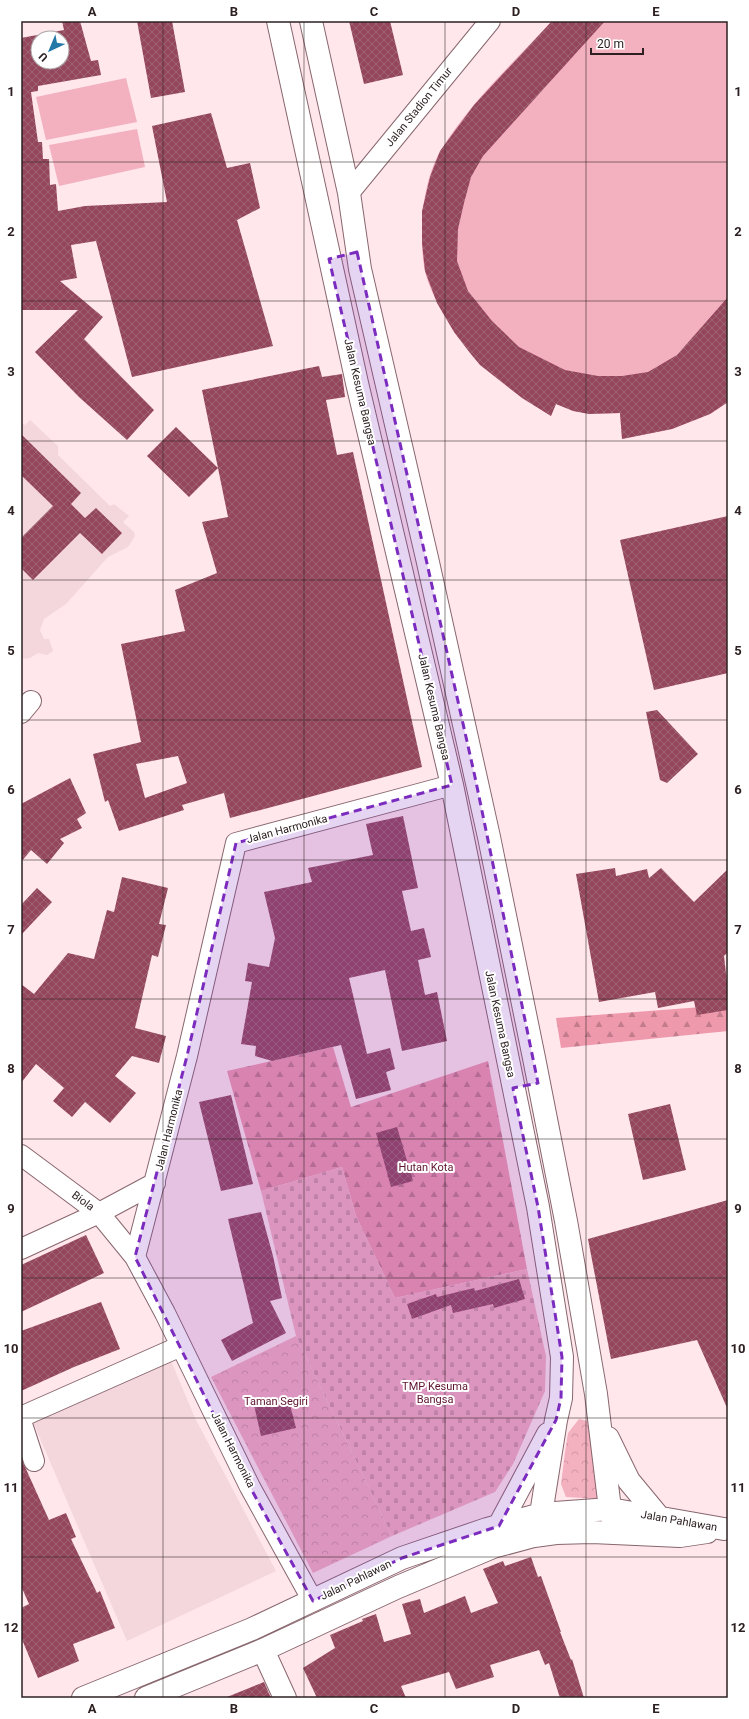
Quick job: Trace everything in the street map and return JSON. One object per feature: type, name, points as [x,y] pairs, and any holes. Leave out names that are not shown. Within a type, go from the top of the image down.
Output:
[{"type":"street","name":"Jalan Kesuma Bangsa","points":[[278,21],[357,383],[452,785],[538,1207],[561,1351],[561,1398],[556,1420]]},
{"type":"street","points":[[311,21],[349,194],[357,252],[427,558],[488,837],[534,1058],[566,1221],[596,1394],[610,1509],[616,1532]]},
{"type":"street","name":"Jalan Stadion Timur","points":[[349,194],[490,21]]},
{"type":"street","points":[[329,259],[357,252]]},
{"type":"street","points":[[357,383],[385,379]]},
{"type":"street","name":"Jalan Harmonika","points":[[313,1601],[250,1487],[181,1346],[135,1257],[189,1048],[236,843],[452,785]]},
{"type":"street","points":[[508,1062],[534,1058]]},
{"type":"street","points":[[513,1088],[538,1083]]},
{"type":"street","name":"Biola","points":[[21,1155],[99,1213],[135,1257]]},
{"type":"street","points":[[21,1250],[99,1213],[155,1183]]},
{"type":"street","points":[[34,1461],[21,1420],[22,1416],[181,1346]]},
{"type":"street","points":[[599,1419],[629,1481],[658,1516]]},
{"type":"street","points":[[540,1536],[541,1514],[556,1420]]},
{"type":"street","points":[[499,1526],[556,1420]]},
{"type":"street","name":"Jalan Pahlawan","points":[[83,1698],[252,1629],[402,1558],[486,1528],[499,1526],[541,1514],[610,1509],[658,1516],[726,1529]]},
{"type":"street","name":"Jalan Pahlawan","points":[[146,1698],[263,1650],[449,1564],[493,1547],[540,1536],[585,1532],[616,1532],[680,1536],[726,1529]]},
{"type":"street","points":[[263,1650],[285,1698]]},
{"type":"highlighted area","points":[[357,252],[475,777],[538,1083],[513,1088],[538,1207],[562,1357],[561,1398],[556,1420],[499,1526],[402,1558],[313,1601],[250,1487],[135,1257],[187,1056],[236,843],[452,785],[329,259]]},
{"type":"shaded area","points":[[30,420],[58,446],[58,455],[110,506],[114,504],[129,516],[123,522],[134,532],[135,536],[128,547],[108,557],[66,604],[44,619],[40,630],[44,639],[49,639],[53,651],[47,655],[38,653],[30,658],[21,659],[21,422],[25,425]]},
{"type":"shaded area","points":[[169,1356],[195,1418],[276,1571],[127,1641],[30,1415]]},
{"type":"green space","points":[[552,21],[728,21],[728,402],[710,414],[672,429],[622,439],[620,413],[588,413],[556,404],[551,416],[504,384],[466,348],[444,315],[426,277],[422,250],[423,209],[429,178],[436,158],[465,115]]},
{"type":"green space","points":[[126,78],[137,122],[46,140],[36,97]]},
{"type":"green space","points":[[137,129],[145,167],[59,186],[49,145]]},
{"type":"green space","points":[[728,1005],[728,1031],[561,1048],[556,1018]]},
{"type":"green space","name":"Hutan Kota","points":[[333,1047],[351,1107],[488,1061],[527,1269],[395,1298],[356,1216],[342,1167],[261,1191],[227,1071]]},
{"type":"green space","name":"TMP Kesuma Bangsa","points":[[342,1167],[356,1216],[395,1298],[527,1269],[546,1356],[545,1391],[513,1464],[495,1492],[392,1536],[296,1336],[261,1191]]},
{"type":"green space","name":"Taman Segiri","points":[[296,1336],[392,1536],[313,1573],[211,1377]]},
{"type":"green space","points":[[579,1419],[592,1422],[601,1499],[566,1497],[561,1484],[568,1433]]},
{"type":"building","points":[[62,21],[80,21],[91,61],[98,60],[101,75],[38,86],[38,91],[31,92],[38,142],[42,142],[43,159],[49,159],[50,185],[56,184],[58,211],[85,206],[167,202],[152,126],[211,113],[227,168],[250,163],[260,208],[237,220],[273,346],[132,377],[96,241],[71,245],[77,278],[60,281],[103,317],[84,339],[154,410],[127,440],[79,397],[35,352],[78,310],[21,310],[21,38],[30,36],[30,70],[70,70],[70,30],[64,30]]},
{"type":"building","points":[[137,21],[172,21],[185,92],[151,98]]},
{"type":"building","points":[[349,21],[390,21],[403,75],[364,84]]},
{"type":"building","points":[[552,21],[605,21],[483,156],[471,177],[464,203],[458,229],[457,261],[468,291],[492,321],[519,347],[565,370],[598,376],[622,376],[648,372],[677,355],[728,297],[728,402],[710,414],[672,429],[622,439],[620,413],[589,414],[573,411],[556,404],[551,416],[522,398],[480,365],[470,353],[454,332],[437,303],[425,271],[422,243],[422,211],[430,177],[440,151],[474,105]]},
{"type":"building","points":[[319,366],[322,377],[342,374],[345,397],[326,400],[337,455],[353,452],[422,767],[230,818],[224,793],[182,805],[184,810],[119,831],[108,800],[105,802],[93,754],[141,742],[121,644],[185,631],[175,590],[217,573],[202,522],[228,517],[202,390]],"holes":[[[178,756],[187,783],[145,798],[136,764]]]},
{"type":"building","points":[[176,427],[218,468],[189,497],[147,456]]},
{"type":"building","points":[[21,434],[81,493],[71,504],[85,518],[96,508],[122,533],[102,554],[80,533],[33,580],[21,568],[21,538],[53,506],[21,475]]},
{"type":"building","points":[[728,516],[728,673],[654,690],[620,540]]},
{"type":"building","points":[[657,710],[698,754],[667,783],[660,780],[646,712]]},
{"type":"building","points":[[70,778],[86,813],[77,819],[82,828],[60,839],[64,843],[47,864],[31,850],[21,862],[21,804]]},
{"type":"building","points":[[403,816],[418,888],[402,891],[411,931],[424,928],[431,957],[418,960],[425,995],[437,992],[447,1041],[402,1051],[385,970],[349,978],[367,1054],[390,1048],[395,1069],[386,1072],[391,1090],[356,1099],[341,1045],[272,1061],[255,1056],[256,1046],[241,1044],[252,982],[245,981],[248,963],[269,967],[275,938],[264,892],[312,882],[308,868],[373,855],[366,824]]},
{"type":"building","points":[[615,868],[616,876],[647,869],[649,878],[661,868],[694,902],[728,869],[728,952],[724,956],[728,991],[728,1010],[697,1015],[694,1001],[658,1008],[655,992],[599,1002],[576,874]]},
{"type":"building","points":[[122,877],[168,888],[159,924],[166,925],[158,957],[152,955],[135,1028],[166,1036],[159,1063],[132,1056],[115,1076],[136,1093],[110,1123],[85,1102],[72,1117],[53,1101],[64,1088],[36,1064],[21,1083],[21,984],[34,994],[68,953],[94,959],[107,910],[114,912]]},
{"type":"building","points":[[37,888],[52,902],[21,935],[21,905]]},
{"type":"building","points":[[231,1095],[253,1184],[221,1191],[199,1102]]},
{"type":"building","points":[[670,1104],[686,1170],[643,1180],[628,1114]]},
{"type":"building","points":[[397,1127],[413,1181],[391,1187],[376,1133]]},
{"type":"building","points":[[728,1200],[728,1410],[697,1340],[611,1359],[588,1239]]},
{"type":"building","points":[[261,1212],[273,1256],[282,1298],[270,1301],[286,1333],[232,1361],[221,1340],[253,1323],[228,1219]]},
{"type":"building","points":[[86,1235],[104,1273],[21,1312],[21,1265]]},
{"type":"building","points":[[519,1279],[525,1299],[494,1308],[493,1304],[453,1313],[451,1305],[412,1319],[407,1304],[436,1294],[437,1297],[474,1288],[475,1291]]},
{"type":"building","points":[[101,1302],[120,1349],[74,1367],[21,1391],[21,1331]]},
{"type":"building","points":[[288,1397],[296,1428],[261,1436],[254,1405]]},
{"type":"building","points":[[21,1458],[49,1520],[66,1513],[76,1537],[71,1539],[97,1593],[100,1591],[115,1628],[73,1644],[79,1661],[38,1678],[21,1637],[21,1608],[29,1604],[21,1586]]},
{"type":"building","points":[[531,1557],[538,1577],[541,1576],[560,1632],[571,1660],[572,1659],[584,1698],[560,1698],[549,1663],[545,1665],[539,1650],[490,1665],[494,1677],[456,1689],[449,1672],[401,1686],[406,1698],[317,1698],[303,1668],[335,1648],[330,1635],[363,1621],[362,1619],[376,1614],[384,1642],[411,1634],[402,1604],[420,1599],[424,1613],[465,1596],[471,1613],[498,1603],[483,1569],[503,1561],[505,1566]]},
{"type":"building","points":[[264,1682],[271,1698],[227,1698],[227,1697]]}]
